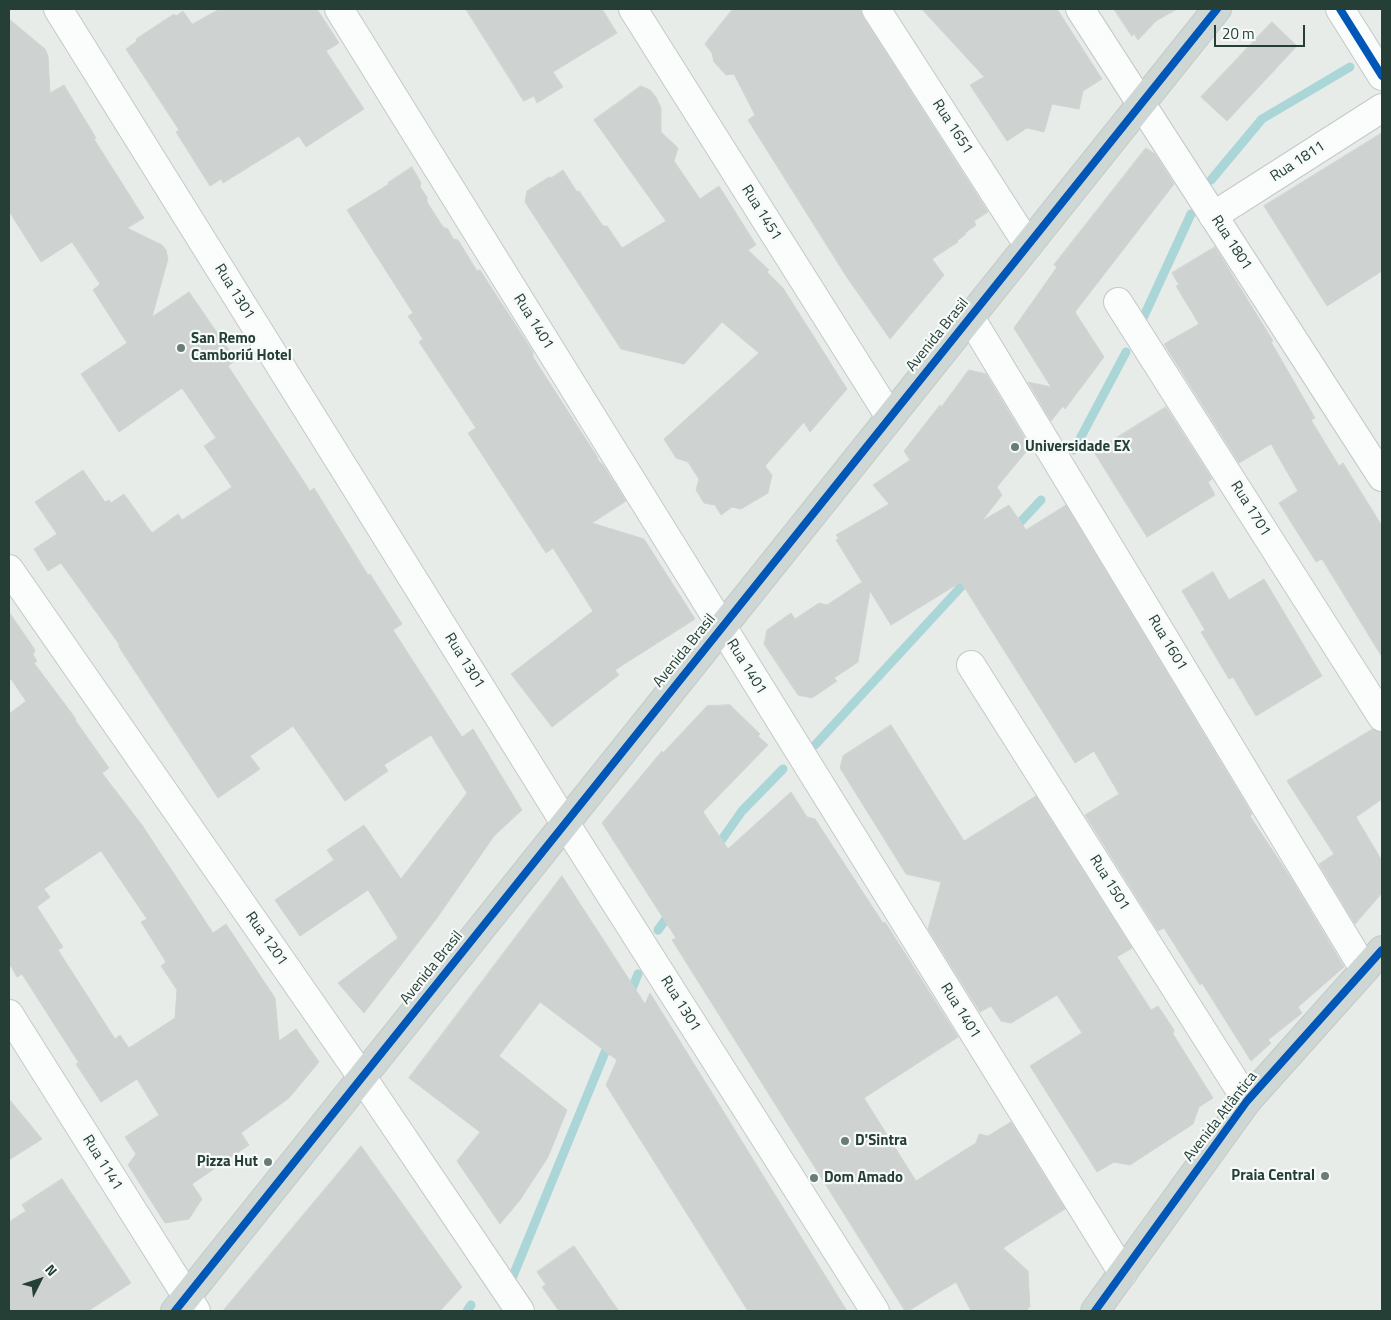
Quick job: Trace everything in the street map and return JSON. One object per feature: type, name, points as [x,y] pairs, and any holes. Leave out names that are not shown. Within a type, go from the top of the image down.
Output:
[{"type":"main road","name":"Avenida Brasil","points":[[186,1306],[362,1077],[1217,9]]},
{"type":"main road","name":"Avenida Atlântica","points":[[1095,1311],[1247,1101],[1373,960]]},
{"type":"street","name":"Rua 1301","points":[[58,9],[565,823],[875,1311]]},
{"type":"street","name":"Rua 1401","points":[[339,9],[1123,1273]]},
{"type":"street","name":"Rua 1451","points":[[632,9],[890,417]]},
{"type":"street","name":"Rua 1651","points":[[876,9],[1028,245]]},
{"type":"street","name":"Rua 1801","points":[[1080,9],[1382,477]]},
{"type":"street","points":[[1340,9],[1382,76]]},
{"type":"street","name":"Rua 1811","points":[[1213,216],[1382,108]]},
{"type":"street","name":"Rua 1701","points":[[1118,302],[1382,717]]},
{"type":"street","name":"Rua 1601","points":[[970,317],[1373,960]]},
{"type":"street","name":"Rua 1201","points":[[9,569],[362,1077],[520,1311]]},
{"type":"street","name":"Rua 1501","points":[[971,665],[1247,1101]]},
{"type":"street","name":"Rua 1141","points":[[9,1014],[186,1306]]},
{"type":"building","points":[[220,9],[317,9],[339,43],[326,51],[364,109],[306,147],[299,136],[223,183],[221,179],[210,186],[176,132],[179,130],[126,49],[137,41],[136,39],[174,14],[176,16],[183,11],[192,24]]},
{"type":"building","points":[[466,9],[602,9],[617,33],[553,72],[563,87],[537,103],[534,96],[524,101]]},
{"type":"building","points":[[733,9],[861,9],[863,17],[988,212],[974,221],[976,225],[965,233],[958,242],[932,259],[944,275],[890,339],[846,276],[748,120],[755,115],[734,74],[726,75],[714,62],[712,53],[705,44]]},
{"type":"building","points":[[922,9],[1057,9],[1102,79],[1083,91],[1079,109],[1052,104],[1044,132],[1027,128],[1007,141],[970,85],[984,77]]},
{"type":"building","points":[[1114,9],[1177,9],[1156,21],[1138,40],[1134,34],[1132,36]]},
{"type":"building","points":[[9,19],[45,49],[48,56],[50,93],[64,85],[96,138],[94,139],[144,218],[127,228],[162,245],[166,250],[168,259],[152,317],[189,292],[236,360],[228,366],[310,491],[314,488],[368,575],[370,574],[402,624],[393,630],[462,737],[473,729],[522,810],[494,836],[437,918],[364,1013],[338,983],[398,938],[368,890],[300,936],[275,900],[334,860],[327,850],[364,825],[401,879],[467,793],[431,735],[384,765],[388,771],[345,801],[293,726],[250,756],[260,769],[218,798],[119,647],[119,644],[61,563],[48,571],[34,549],[57,534],[35,502],[83,470],[105,502],[109,500],[111,503],[124,494],[152,533],[178,514],[182,520],[232,487],[204,446],[216,438],[182,388],[119,432],[81,374],[127,343],[93,290],[100,284],[72,242],[41,262],[9,211]]},
{"type":"building","points":[[1272,22],[1297,46],[1227,121],[1201,97]]},
{"type":"building","points":[[641,86],[650,90],[661,108],[661,132],[678,148],[674,161],[700,199],[719,186],[756,245],[748,250],[769,270],[767,272],[783,288],[847,389],[810,432],[804,422],[765,466],[772,475],[768,493],[741,509],[732,507],[721,515],[715,505],[704,503],[696,490],[699,479],[688,462],[676,458],[664,439],[759,353],[722,322],[684,364],[621,349],[525,202],[527,191],[563,170],[577,192],[579,191],[603,226],[607,226],[622,248],[666,221],[594,120]]},
{"type":"building","points":[[1382,133],[1382,271],[1327,306],[1264,206]]},
{"type":"building","points":[[1146,148],[1155,154],[1174,184],[1075,312],[1104,357],[1065,409],[1063,406],[1051,421],[1028,382],[1051,387],[1014,328],[1057,267],[1054,265]]},
{"type":"building","points":[[412,167],[421,183],[420,187],[427,197],[427,202],[443,227],[448,229],[453,239],[458,240],[477,271],[480,270],[533,352],[533,357],[597,459],[603,465],[626,501],[592,523],[644,539],[695,619],[615,670],[619,675],[552,727],[511,674],[593,611],[553,548],[546,553],[468,433],[476,428],[419,342],[423,339],[408,316],[413,313],[347,210]]},
{"type":"building","points":[[1215,247],[1273,341],[1271,342],[1315,418],[1311,420],[1339,466],[1343,463],[1382,526],[1382,657],[1322,559],[1316,562],[1279,503],[1298,491],[1271,444],[1239,463],[1164,344],[1199,324],[1176,286],[1179,285],[1172,273]]},
{"type":"building","points":[[969,370],[986,374],[1030,447],[997,487],[1002,495],[982,521],[1009,505],[1026,530],[1066,505],[1252,814],[1250,816],[1292,880],[1344,967],[1298,1007],[1302,1013],[1268,1040],[1271,1043],[1251,1061],[1202,983],[1200,985],[1164,928],[1158,931],[1085,815],[1119,794],[1094,751],[1075,763],[961,582],[891,625],[870,591],[858,662],[834,678],[837,681],[812,698],[798,695],[764,644],[767,630],[791,613],[795,619],[819,603],[827,605],[862,582],[836,540],[839,538],[836,535],[889,504],[873,485],[910,460],[904,451]]},
{"type":"building","points":[[1166,407],[1212,479],[1208,482],[1215,495],[1147,537],[1094,452]]},
{"type":"building","points":[[1213,572],[1229,600],[1264,579],[1322,676],[1256,716],[1233,677],[1229,679],[1201,632],[1205,630],[1182,591]]},
{"type":"building","points":[[9,612],[35,650],[33,655],[37,661],[34,663],[76,719],[109,768],[102,773],[142,825],[213,933],[226,924],[275,998],[279,1041],[296,1029],[319,1062],[289,1098],[241,1133],[249,1145],[192,1184],[202,1199],[189,1219],[165,1223],[128,1165],[136,1154],[125,1137],[159,1115],[137,1079],[101,1102],[76,1064],[79,1063],[22,974],[17,977],[9,963],[9,714],[26,701],[11,679],[9,681]],"holes":[[[101,851],[147,919],[141,922],[166,962],[161,966],[177,990],[175,1018],[129,1048],[120,1035],[115,1039],[58,950],[63,947],[37,907],[50,897],[44,889]]]},
{"type":"building","points":[[730,705],[760,734],[758,736],[768,745],[703,812],[728,849],[791,792],[807,817],[815,819],[883,923],[885,922],[958,1037],[864,1098],[916,1181],[976,1143],[979,1134],[988,1136],[1011,1122],[1065,1209],[1003,1248],[1028,1271],[1030,1307],[1028,1307],[1028,1311],[971,1311],[956,1282],[905,1311],[672,940],[676,938],[602,823],[662,751],[663,753],[707,706]]},
{"type":"building","points":[[891,725],[964,841],[1036,796],[1132,948],[1117,957],[1151,1010],[1158,1006],[1213,1098],[1199,1107],[1193,1124],[1130,1165],[1114,1162],[1097,1172],[1030,1066],[1082,1033],[1057,995],[1011,1023],[1001,1021],[991,1006],[980,1012],[928,929],[941,882],[906,874],[840,768],[843,756]]},
{"type":"building","points":[[1373,729],[1382,733],[1382,799],[1356,817],[1382,861],[1382,893],[1355,924],[1319,864],[1334,854],[1287,781]]},
{"type":"building","points":[[562,876],[645,1004],[650,993],[847,1311],[748,1311],[606,1085],[617,1060],[540,1002],[499,1056],[567,1110],[548,1157],[520,1200],[500,1224],[457,1161],[480,1132],[409,1078]]},
{"type":"building","points":[[9,1099],[42,1139],[9,1160]]},
{"type":"building","points":[[361,1146],[462,1287],[440,1311],[223,1311]]},
{"type":"building","points":[[62,1179],[131,1283],[88,1311],[9,1311],[9,1222],[26,1211],[22,1205]]},
{"type":"building","points":[[574,1246],[619,1311],[559,1311],[542,1287],[546,1285],[537,1272]]},
{"type":"waterway","points":[[1211,180],[1262,119],[1350,67]]},
{"type":"waterway","points":[[1144,316],[1191,214]]},
{"type":"waterway","points":[[1074,450],[1126,352]]},
{"type":"waterway","points":[[1013,530],[1041,500]]},
{"type":"waterway","points":[[815,745],[971,576]]},
{"type":"waterway","points":[[716,848],[742,811],[783,769]]},
{"type":"waterway","points":[[658,930],[671,912]]},
{"type":"waterway","points":[[629,996],[638,974]]},
{"type":"waterway","points":[[513,1276],[610,1040]]},
{"type":"waterway","points":[[467,1311],[471,1305]]},
{"type":"cycle path","points":[[175,1311],[1217,9]]},
{"type":"cycle path","points":[[1340,9],[1382,76]]},
{"type":"cycle path","points":[[1095,1311],[1247,1101],[1382,950]]},
{"type":"place","name":"San Remo Camboriú Hotel","points":[[181,348]]},
{"type":"place","name":"Universidade EX","points":[[1015,447]]},
{"type":"place","name":"D'Sintra","points":[[845,1141]]},
{"type":"place","name":"Pizza Hut","points":[[268,1162]]},
{"type":"place","name":"Praia Central","points":[[1325,1176]]},
{"type":"place","name":"Dom Amado","points":[[814,1178]]}]
